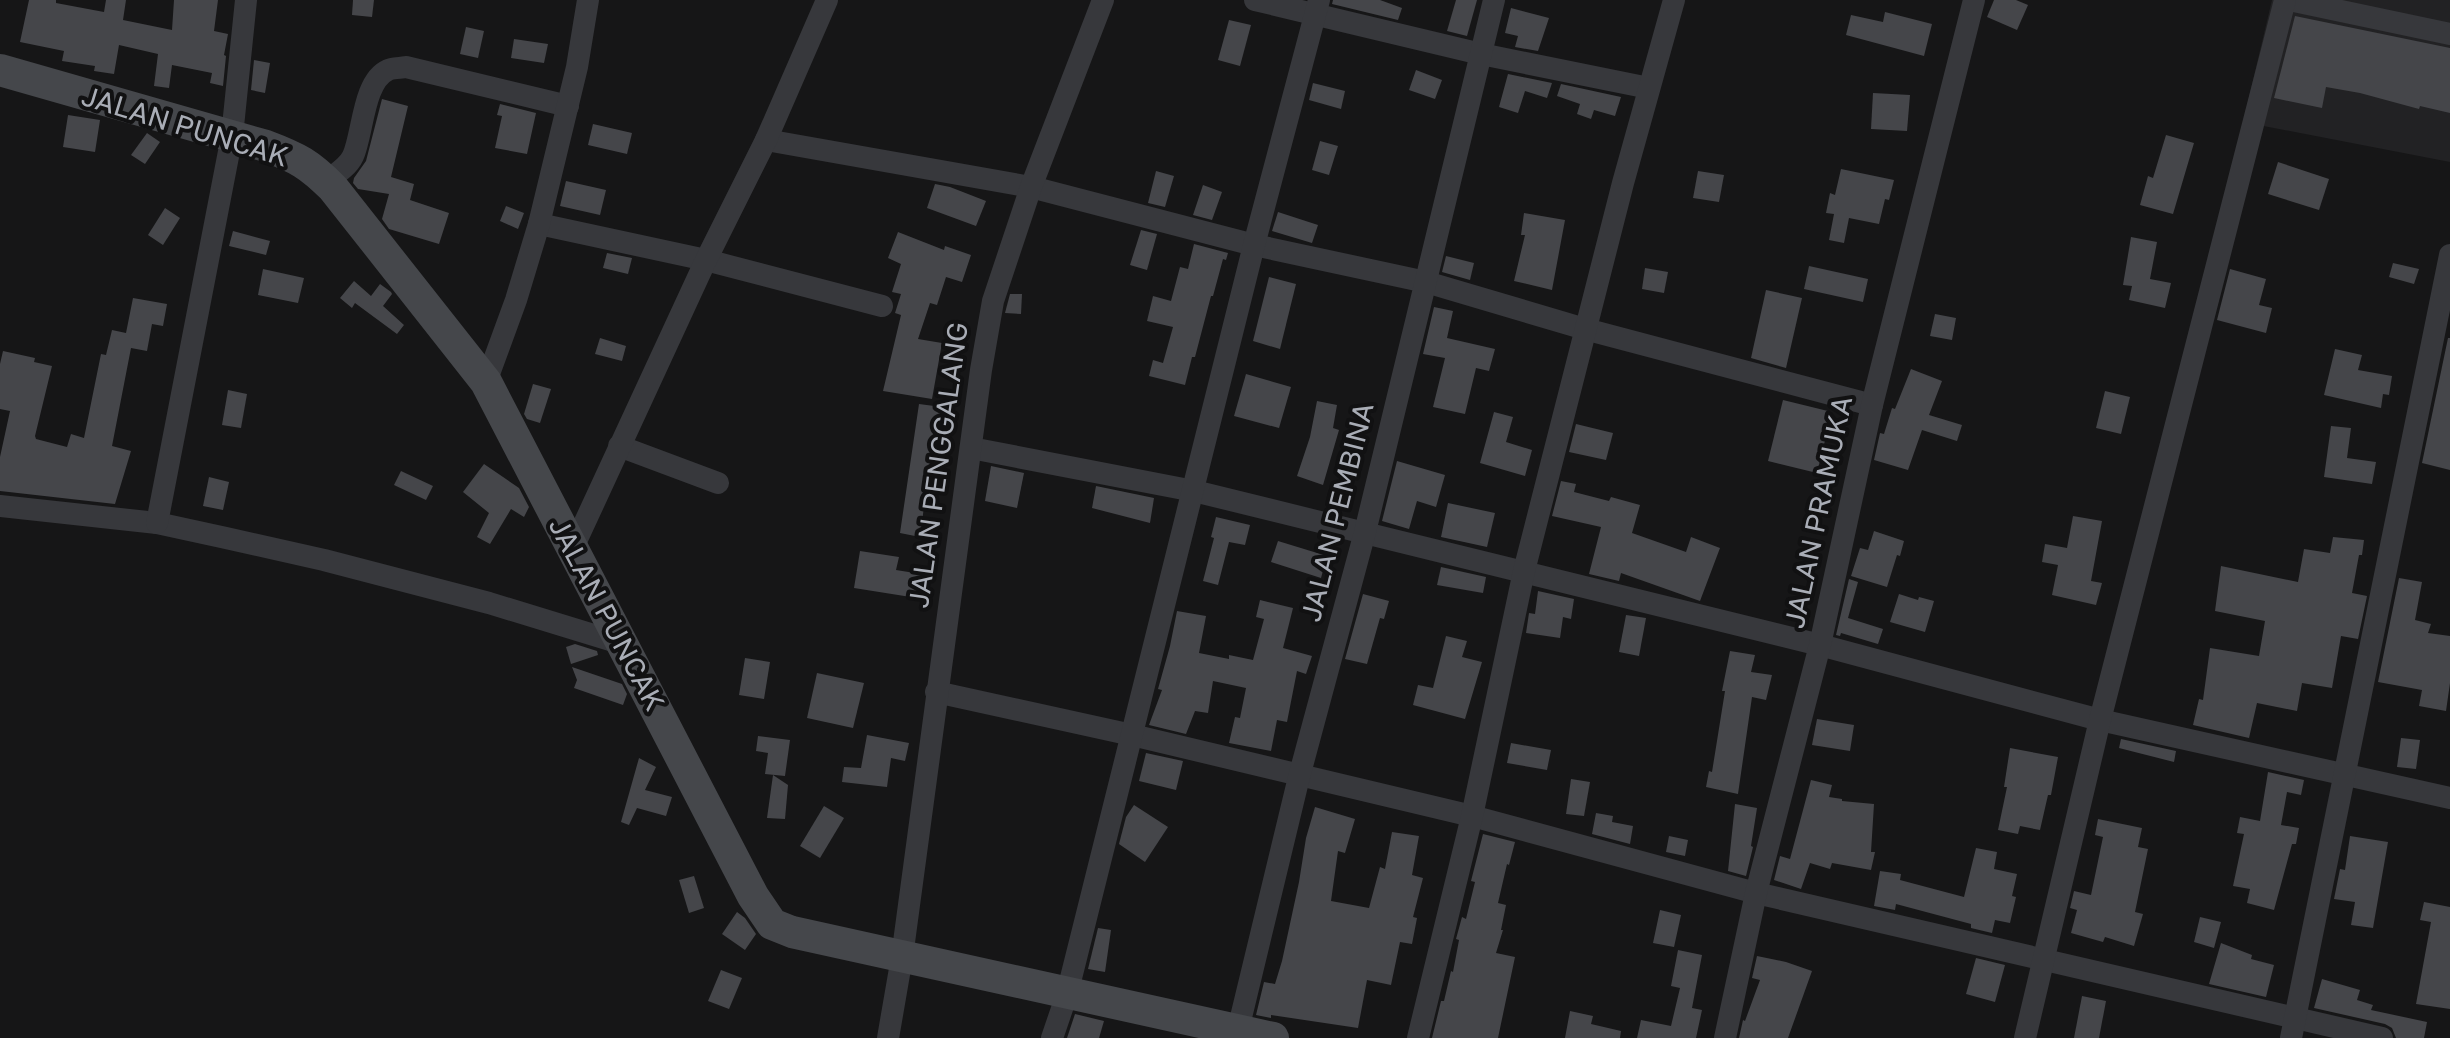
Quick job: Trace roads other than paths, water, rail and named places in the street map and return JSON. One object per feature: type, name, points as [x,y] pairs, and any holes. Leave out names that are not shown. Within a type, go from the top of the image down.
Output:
[{"type":"street","points":[[157,523],[232,136],[246,0]]},
{"type":"street","points":[[486,382],[539,224],[577,67],[588,0]]},
{"type":"street","points":[[572,550],[706,260],[766,140],[827,0]]},
{"type":"street","name":"JALAN PENGGALANG","points":[[888,1038],[902,957],[936,692],[993,301],[1031,187],[1103,0]]},
{"type":"street","points":[[1255,0],[1317,7],[1481,54],[1649,88]]},
{"type":"street","name":"JALAN PEMBINA","points":[[1237,1034],[1299,777],[1365,532],[1494,0]]},
{"type":"street","points":[[1418,1038],[1472,816],[1524,571],[1585,329],[1674,0]]},
{"type":"street","name":"JALAN PRAMUKA","points":[[1725,1038],[1756,893],[1820,645],[1872,405],[1974,0]]},
{"type":"street","points":[[2025,1038],[2100,720],[2287,0],[2450,34]]},
{"type":"street","points":[[1052,1038],[1067,994],[1254,245],[1317,7]]},
{"type":"street","points":[[326,181],[353,157],[371,91],[387,70],[406,67],[568,106]]},
{"type":"street","name":"JALAN PUNCAK","points":[[0,70],[292,156],[315,169],[326,181],[486,382],[766,918],[781,929],[1237,1034],[1273,1038]]},
{"type":"street","points":[[766,140],[1031,187],[1254,245],[1426,282],[1585,329],[1872,405]]},
{"type":"street","points":[[539,224],[706,260],[882,306]]},
{"type":"street","points":[[2293,1028],[2450,255]]},
{"type":"street","points":[[619,446],[718,483]]},
{"type":"street","points":[[971,448],[1194,491],[1820,645],[2100,720],[2450,798]]},
{"type":"street","points":[[0,506],[157,523],[296,553],[489,603],[623,644]]},
{"type":"street","points":[[936,692],[1472,816],[1756,893],[2043,959],[2293,1028],[2382,1038]]}]
